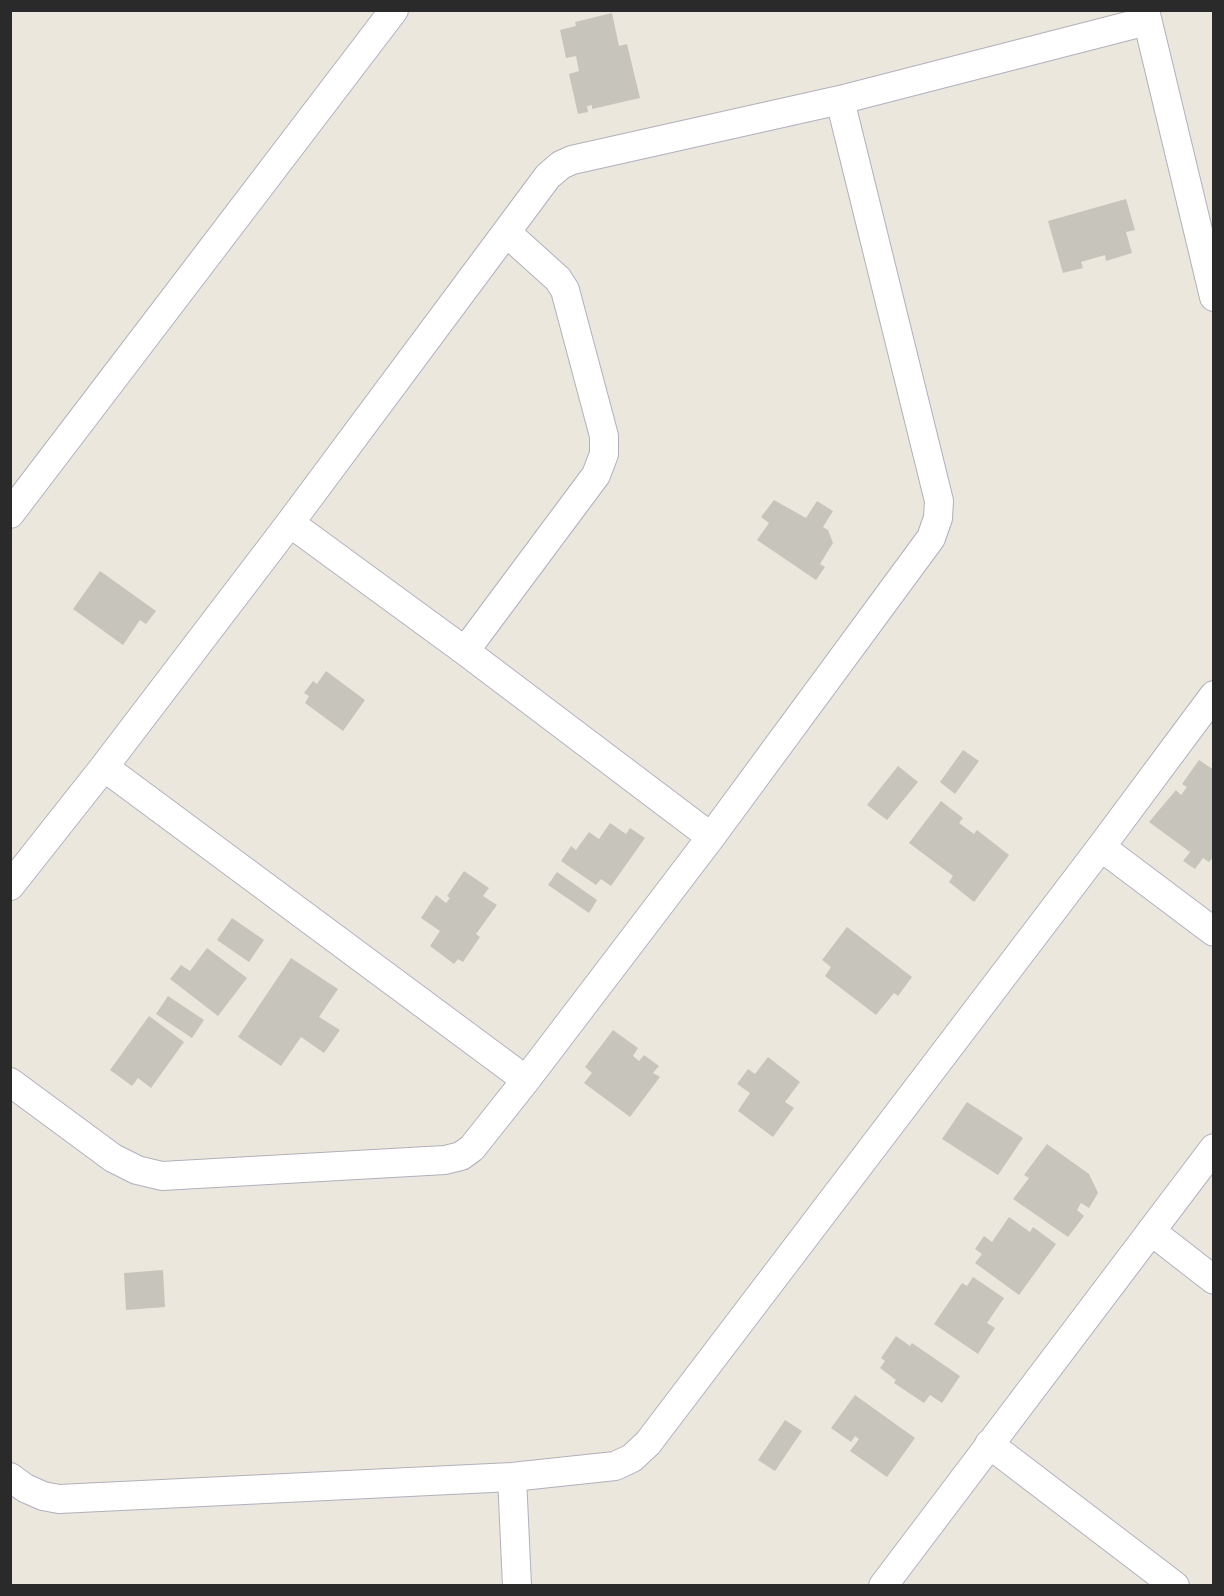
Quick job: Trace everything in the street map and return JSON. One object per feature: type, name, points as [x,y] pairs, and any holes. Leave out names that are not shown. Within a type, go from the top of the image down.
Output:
[{"type":"street","points":[[10,514],[394,10]]},
{"type":"street","points":[[10,886],[290,523],[548,176],[561,165],[572,160],[840,100],[1146,16],[1214,297]]},
{"type":"street","points":[[10,1082],[113,1158],[136,1170],[162,1176],[446,1160],[460,1156],[472,1148],[711,837],[931,538],[938,518],[939,501],[840,100]]},
{"type":"street","points":[[465,651],[596,475],[604,454],[604,435],[565,290],[558,279],[507,233]]},
{"type":"street","points":[[290,523],[465,651],[711,837]]},
{"type":"street","points":[[10,1477],[25,1488],[43,1496],[59,1499],[512,1477],[615,1466],[632,1458],[648,1443],[1214,695]]},
{"type":"street","points":[[104,767],[526,1080]]},
{"type":"street","points":[[1101,847],[1214,932]]},
{"type":"street","points":[[883,1586],[1214,1148]]},
{"type":"street","points":[[1151,1231],[1214,1280]]},
{"type":"street","points":[[989,1444],[1175,1586]]},
{"type":"street","points":[[512,1477],[517,1586]]},
{"type":"building","points":[[612,13],[619,46],[627,44],[640,98],[592,109],[592,105],[587,106],[588,112],[578,114],[569,74],[579,71],[576,56],[566,58],[560,30],[576,26],[575,22]]},
{"type":"building","points":[[1126,199],[1135,230],[1126,232],[1132,253],[1106,261],[1105,255],[1081,262],[1083,268],[1063,273],[1048,221]]},
{"type":"building","points":[[774,500],[806,518],[817,501],[833,511],[823,527],[828,530],[833,543],[820,564],[825,567],[816,580],[757,540],[769,523],[761,517]]},
{"type":"building","points":[[100,571],[156,611],[146,624],[140,620],[123,645],[73,609]]},
{"type":"building","points":[[326,671],[365,700],[343,731],[305,703],[309,696],[304,693],[313,681],[317,684]]},
{"type":"building","points":[[963,750],[979,761],[955,794],[940,782]]},
{"type":"building","points":[[1199,760],[1214,770],[1214,856],[1209,862],[1203,858],[1195,869],[1183,861],[1190,852],[1149,822],[1176,790],[1181,795],[1187,787],[1182,784]]},
{"type":"building","points":[[898,766],[918,782],[887,820],[867,805]]},
{"type":"building","points":[[941,801],[963,818],[959,823],[974,834],[977,830],[1009,855],[974,902],[949,882],[953,876],[909,843]]},
{"type":"building","points":[[610,823],[626,834],[630,828],[645,838],[611,886],[601,879],[596,885],[561,861],[571,846],[576,850],[589,832],[599,839]]},
{"type":"building","points":[[464,871],[489,888],[483,896],[497,905],[476,934],[480,937],[463,962],[458,959],[454,964],[430,946],[440,931],[421,918],[436,895],[446,903],[450,898],[447,896]]},
{"type":"building","points":[[557,872],[597,900],[589,913],[548,885]]},
{"type":"building","points":[[232,918],[264,940],[249,962],[217,940]]},
{"type":"building","points":[[847,927],[912,977],[898,996],[894,993],[876,1015],[825,976],[831,967],[822,960]]},
{"type":"building","points":[[207,948],[247,978],[218,1016],[170,979],[181,965],[190,971]]},
{"type":"building","points":[[291,958],[338,989],[319,1017],[340,1030],[324,1053],[301,1037],[281,1066],[238,1037]]},
{"type":"building","points":[[168,996],[204,1020],[192,1038],[156,1014]]},
{"type":"building","points":[[149,1016],[184,1042],[151,1088],[138,1078],[132,1086],[110,1070]]},
{"type":"building","points":[[613,1030],[638,1048],[633,1056],[639,1061],[644,1055],[659,1066],[653,1073],[660,1077],[630,1117],[584,1083],[592,1073],[585,1067]]},
{"type":"building","points":[[768,1057],[800,1082],[785,1102],[794,1108],[773,1137],[738,1111],[750,1093],[737,1084],[748,1069],[755,1074]]},
{"type":"building","points":[[967,1102],[1023,1138],[998,1175],[942,1139]]},
{"type":"building","points":[[1047,1144],[1089,1174],[1098,1193],[1089,1208],[1081,1203],[1077,1210],[1084,1216],[1068,1237],[1013,1199],[1029,1178],[1024,1175]]},
{"type":"building","points":[[1009,1217],[1030,1232],[1033,1227],[1056,1244],[1019,1295],[975,1263],[982,1254],[975,1249],[984,1236],[992,1242]]},
{"type":"building","points":[[163,1270],[165,1307],[126,1310],[124,1273]]},
{"type":"building","points":[[973,1277],[1004,1298],[987,1323],[995,1328],[978,1354],[934,1324],[962,1283],[967,1286]]},
{"type":"building","points":[[896,1336],[910,1346],[912,1343],[960,1376],[942,1403],[930,1395],[924,1403],[894,1383],[896,1380],[880,1368],[885,1361],[881,1358]]},
{"type":"building","points":[[855,1395],[915,1438],[887,1477],[850,1451],[859,1439],[855,1436],[851,1442],[831,1428]]},
{"type":"building","points":[[785,1420],[802,1431],[775,1471],[758,1460]]}]
